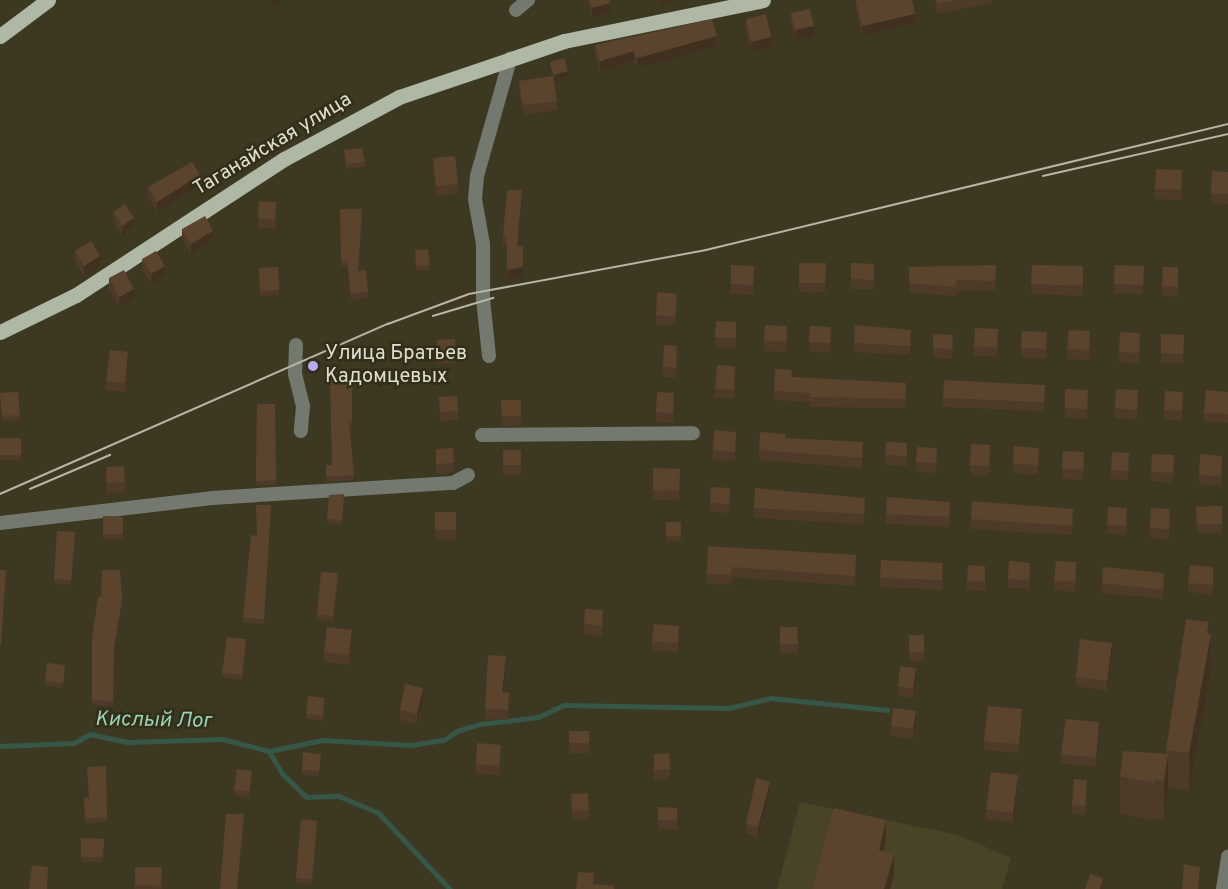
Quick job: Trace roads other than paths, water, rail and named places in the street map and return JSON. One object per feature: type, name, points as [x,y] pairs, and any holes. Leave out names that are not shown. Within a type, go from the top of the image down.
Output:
[{"type":"main road","points":[[0,36],[48,0]]},
{"type":"main road","name":"Таганайская улица","points":[[0,332],[76,295],[330,130],[399,97],[564,41],[763,0]]},
{"type":"street","points":[[516,10],[528,0]]},
{"type":"street","points":[[489,356],[483,244],[475,199],[477,176],[510,59]]},
{"type":"street","points":[[296,345],[295,374],[303,406],[301,431]]},
{"type":"street","points":[[482,435],[693,433]]},
{"type":"street","points":[[0,523],[212,498],[453,483],[468,475]]},
{"type":"street","points":[[1223,889],[1228,856]]},
{"type":"waterway","name":"Кислый Лог","points":[[0,746],[74,743],[90,734],[128,742],[223,739],[269,751],[322,740],[411,745],[444,740],[457,731],[480,724],[538,717],[564,705],[729,708],[771,698],[887,710]]},
{"type":"waterway","points":[[269,751],[283,774],[307,797],[339,796],[379,813],[450,889]]},
{"type":"tram line","points":[[0,494],[388,324],[469,294],[706,250],[1228,124]]},
{"type":"tram line","points":[[1043,176],[1228,134]]},
{"type":"tram line","points":[[433,316],[493,298]]},
{"type":"tram line","points":[[30,489],[110,455]]},
{"type":"place","name":"Улица Братьев Кадомцевых","points":[[313,366]]}]
